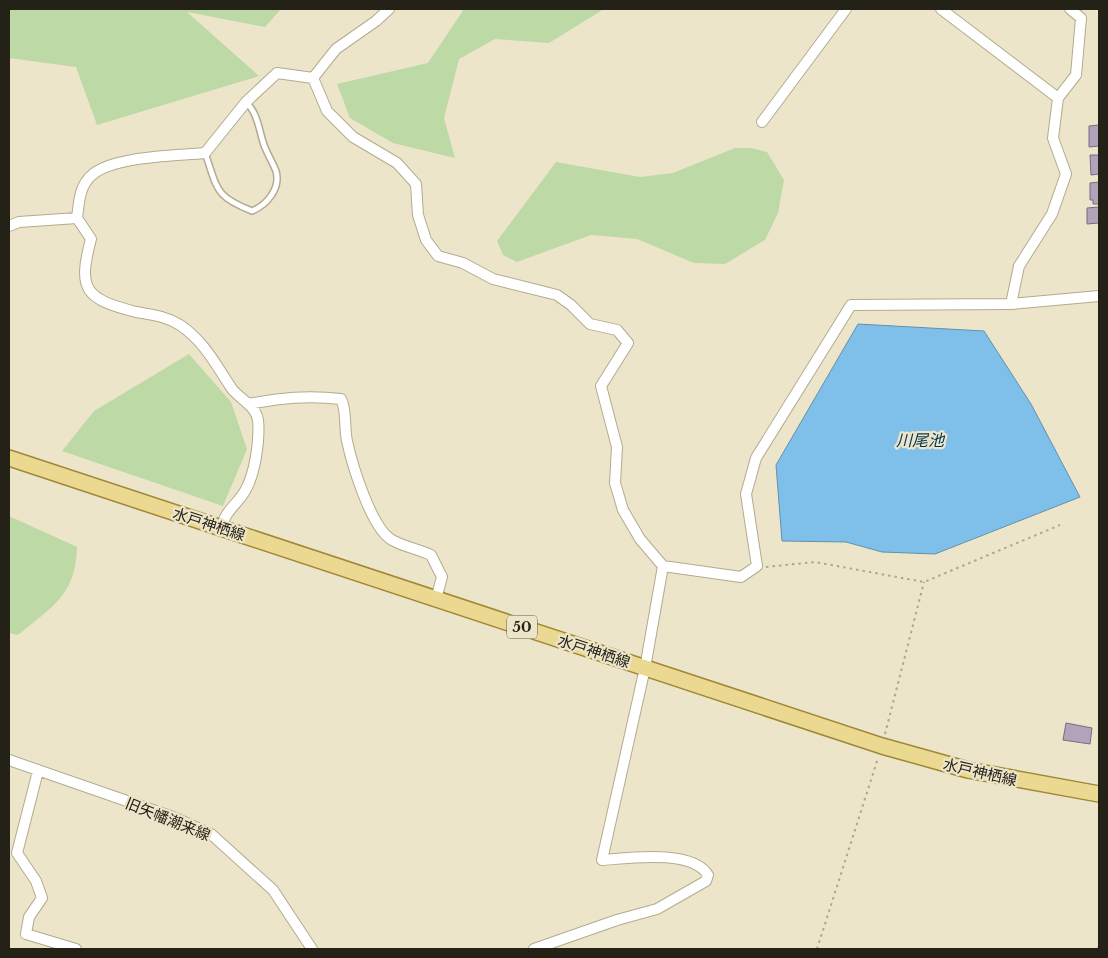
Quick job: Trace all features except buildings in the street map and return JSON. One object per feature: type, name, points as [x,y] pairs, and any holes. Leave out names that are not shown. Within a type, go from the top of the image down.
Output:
[{"type":"main road","name":"水戸神栖線","points":[[9,458],[882,746],[968,770],[1099,794]]},
{"type":"street","points":[[313,78],[336,48],[376,21],[389,9]]},
{"type":"street","points":[[762,122],[846,9]]},
{"type":"street","points":[[941,9],[1058,98]]},
{"type":"street","points":[[1011,304],[1019,266],[1052,214],[1066,174],[1052,138],[1058,98],[1076,75],[1081,18],[1070,9]]},
{"type":"street","points":[[222,528],[224,517],[246,490],[255,467],[258,419],[253,408],[237,395],[210,354],[195,337],[178,324],[156,314],[137,312],[101,302],[90,292],[84,273],[91,239],[77,218],[80,194],[91,175],[110,164],[206,153],[246,102],[277,73],[313,78]]},
{"type":"street","points":[[313,78],[327,111],[353,137],[377,149],[397,163],[416,184],[418,215],[426,240],[438,256],[463,263],[493,279],[557,295],[571,305],[590,324],[617,330],[628,343],[601,386],[617,446],[615,483],[623,510],[640,538],[663,566],[741,577],[757,566],[746,494],[756,458],[851,305],[1011,304],[1099,296]]},
{"type":"street","points":[[9,226],[19,222],[77,218]]},
{"type":"street","points":[[248,404],[286,397],[309,396],[341,399],[344,404],[344,423],[351,459],[374,520],[380,531],[392,540],[432,555],[442,577],[436,599]]},
{"type":"street","points":[[534,949],[617,920],[657,909],[706,881],[708,876],[704,869],[690,862],[645,856],[602,860],[645,668],[663,566]]},
{"type":"street","name":"旧矢幡潮来線","points":[[9,760],[172,817],[211,834],[273,890],[312,949]]},
{"type":"street","points":[[38,771],[17,854],[36,881],[42,898],[29,917],[26,934],[76,949]]},
{"type":"lane","points":[[206,153],[220,193],[233,203],[252,211],[263,207],[273,194],[276,173],[264,146],[252,108],[246,102]]},
{"type":"path","points":[[757,566],[768,567],[815,562],[924,582],[1060,525]]},
{"type":"path","points":[[817,949],[882,746],[924,582]]},
{"type":"path","points":[[1098,949],[1099,944]]},
{"type":"green space","points":[[9,9],[281,9],[265,27],[187,12],[259,76],[97,125],[76,67],[9,58]]},
{"type":"green space","points":[[464,9],[604,9],[549,43],[495,39],[459,59],[444,118],[455,158],[393,143],[350,118],[337,84],[428,63]]},
{"type":"green space","points":[[735,148],[751,148],[767,152],[784,180],[778,213],[765,240],[725,264],[694,263],[637,239],[591,235],[517,262],[503,255],[497,241],[556,162],[640,177],[673,173]]},
{"type":"green space","points":[[189,354],[231,402],[247,449],[223,506],[62,451],[94,411]]},
{"type":"green space","points":[[9,516],[77,547],[76,563],[67,589],[51,608],[18,635],[9,633]]},
{"type":"water","name":"川尾池","points":[[858,324],[984,331],[1031,404],[1080,497],[935,554],[882,552],[846,542],[782,541],[776,465]]}]
